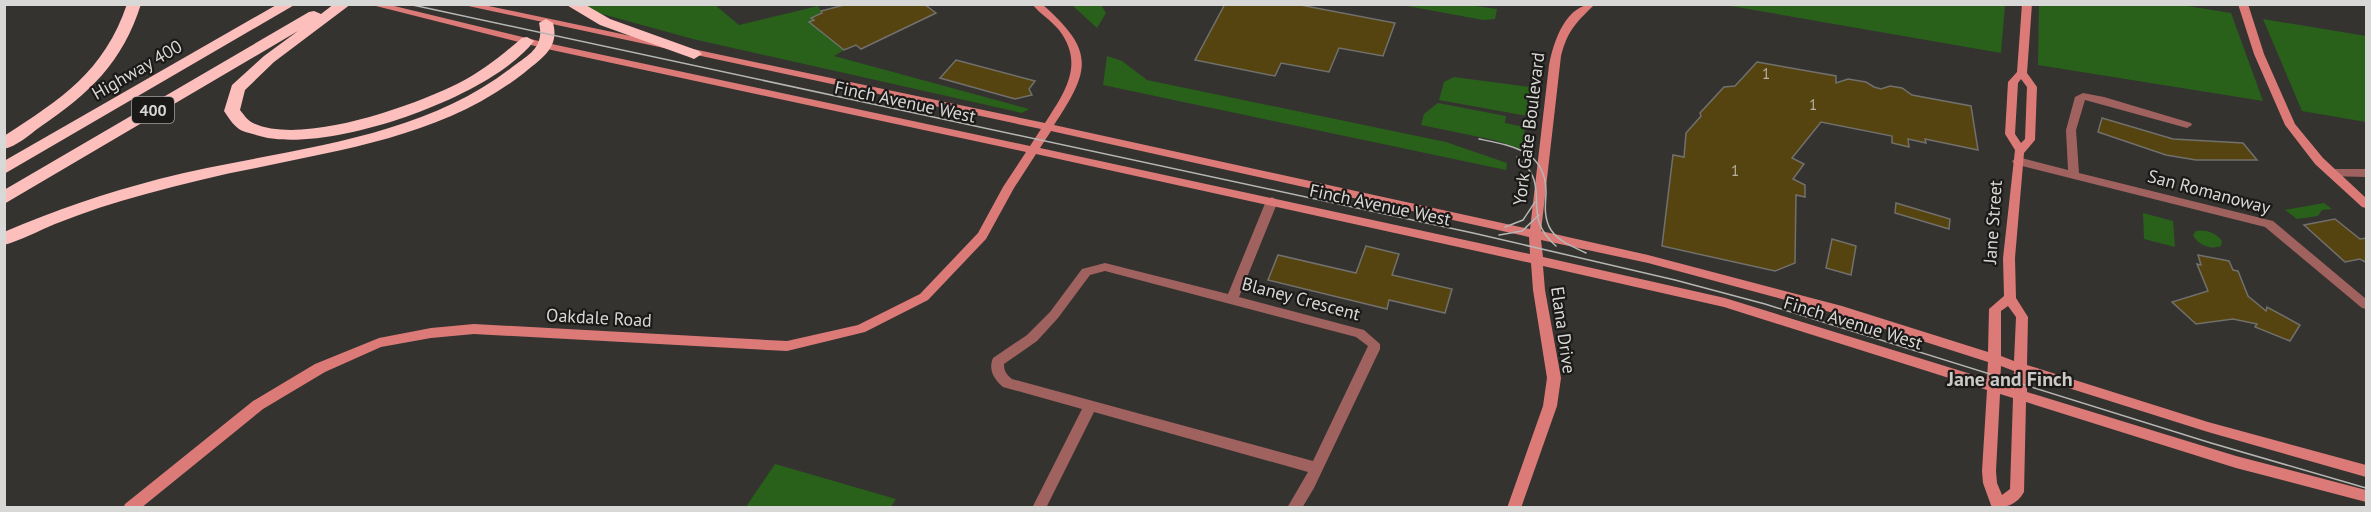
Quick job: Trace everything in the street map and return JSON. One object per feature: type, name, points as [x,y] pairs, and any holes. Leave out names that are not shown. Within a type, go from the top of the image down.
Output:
[{"type":"highway","points":[[4,144],[73,97],[107,63],[123,33],[134,4]]},
{"type":"highway","name":"400","points":[[4,198],[308,25],[331,4]]},
{"type":"highway","points":[[344,4],[308,25],[238,88],[232,111],[245,126],[270,134],[308,135],[396,114],[464,87],[493,70],[527,41]]},
{"type":"highway","points":[[572,4],[604,22],[694,54]]},
{"type":"highway","name":"Highway 400","points":[[4,169],[284,7]]},
{"type":"highway","points":[[4,239],[126,193],[221,169],[384,136],[408,129],[488,93],[513,76],[547,46],[550,36],[546,23]]},
{"type":"main road","name":"Finch Avenue West","points":[[372,4],[547,46],[1272,201],[1725,303],[2236,462],[2321,486],[2367,496]]},
{"type":"main road","name":"Finch Avenue West","points":[[463,4],[1648,259],[1748,285],[1992,358],[2208,427],[2367,471]]},
{"type":"main road","name":"Oakdale Road","points":[[130,507],[258,405],[320,369],[378,343],[431,333],[474,329],[787,346],[861,328],[924,297],[982,236],[1009,186],[1068,94],[1078,66],[1074,45],[1061,26],[1036,4]]},
{"type":"main road","name":"York Gate Boulevard","points":[[1535,259],[1534,235],[1556,51],[1569,22],[1591,4]]},
{"type":"main road","name":"Jane Street","points":[[2019,155],[2030,140],[2032,87],[2022,73],[2027,4]]},
{"type":"main road","points":[[2243,4],[2256,46],[2288,120],[2302,142],[2367,204]]},
{"type":"main road","name":"Jane Street","points":[[2010,298],[1995,309],[1992,358],[1990,483],[1999,506],[2017,492],[2022,317],[2010,298],[2009,258],[2019,155],[2010,134],[2013,82],[2022,73]]},
{"type":"main road","points":[[2011,104],[2031,109]]},
{"type":"main road","name":"Elana Drive","points":[[1514,507],[1550,406],[1554,378],[1535,259]]},
{"type":"street","points":[[2074,176],[2071,130],[2080,97],[2100,99],[2187,125]]},
{"type":"street","name":"San Romanoway","points":[[2019,155],[2074,176],[2269,224],[2367,305]]},
{"type":"street","points":[[2332,173],[2367,173]]},
{"type":"street","points":[[1232,299],[1272,201]]},
{"type":"street","name":"Blaney Crescent","points":[[1105,267],[1360,333],[1374,344],[1368,364],[1316,468],[1090,406],[1008,383],[1000,377],[996,369],[998,362],[1006,354],[1032,338],[1054,315],[1086,272],[1105,267]]},
{"type":"street","points":[[1039,507],[1090,406]]},
{"type":"street","points":[[1294,507],[1316,468]]},
{"type":"green space","points":[[583,5],[715,5],[739,25],[818,6],[822,13],[809,22],[844,50],[834,56],[1029,109],[1022,113],[693,39],[595,12]]},
{"type":"green space","points":[[1072,5],[1101,5],[1106,13],[1097,28]]},
{"type":"green space","points":[[1402,5],[1468,5],[1497,9],[1495,19],[1483,20]]},
{"type":"green space","points":[[1725,5],[2005,5],[2001,53]]},
{"type":"green space","points":[[2039,5],[2181,5],[2231,13],[2263,101],[2038,65]]},
{"type":"green space","points":[[2263,19],[2366,36],[2366,122],[2302,111]]},
{"type":"green space","points":[[1107,56],[1122,61],[1147,80],[1446,142],[1507,163],[1506,170],[1103,85]]},
{"type":"green space","points":[[1454,77],[1530,87],[1527,116],[1439,100],[1444,82]]},
{"type":"green space","points":[[1438,103],[1506,116],[1505,123],[1525,127],[1522,149],[1494,140],[1421,125],[1424,114]]},
{"type":"green space","points":[[2324,203],[2332,209],[2322,210],[2318,216],[2297,219],[2285,210]]},
{"type":"green space","points":[[2143,213],[2173,221],[2175,247],[2144,239]]},
{"type":"green space","points":[[2196,231],[2207,231],[2214,234],[2222,241],[2221,246],[2209,247],[2201,244],[2193,235]]},
{"type":"green space","points":[[775,464],[896,499],[891,507],[746,507]]},
{"type":"building","points":[[848,4],[924,4],[936,13],[861,49],[856,45],[844,50],[809,22],[814,20],[811,18],[822,13],[821,11]]},
{"type":"building","points":[[1225,4],[1295,4],[1395,23],[1383,56],[1339,48],[1329,72],[1281,63],[1275,76],[1195,60]]},
{"type":"building","points":[[956,60],[1035,81],[1029,89],[1032,95],[1015,99],[940,78]]},
{"type":"building","points":[[1757,62],[1836,76],[1836,83],[1848,79],[1866,82],[1881,89],[1890,86],[1902,88],[1912,95],[1971,106],[1978,150],[1925,139],[1926,143],[1908,139],[1909,147],[1892,143],[1892,136],[1821,122],[1792,158],[1804,164],[1793,179],[1805,185],[1805,197],[1796,195],[1795,263],[1775,271],[1662,246],[1673,155],[1684,157],[1686,133],[1701,116],[1700,113],[1724,87],[1735,86]]},
{"type":"building","points":[[2102,118],[2173,139],[2243,143],[2257,160],[2196,160],[2166,155],[2098,132]]},
{"type":"building","points":[[1896,203],[1950,219],[1949,229],[1895,213]]},
{"type":"building","points":[[2335,219],[2360,239],[2367,238],[2367,263],[2360,259],[2345,262],[2304,225]]},
{"type":"building","points":[[1832,239],[1856,246],[1851,275],[1826,268]]},
{"type":"building","points":[[1366,246],[1399,254],[1392,275],[1452,289],[1445,313],[1389,300],[1387,309],[1268,280],[1278,255],[1356,273]]},
{"type":"building","points":[[2198,255],[2229,261],[2233,270],[2238,271],[2248,296],[2266,311],[2267,307],[2300,325],[2290,341],[2255,327],[2257,324],[2233,319],[2196,324],[2172,302],[2208,291],[2197,264],[2201,265]]},
{"type":"tram line","points":[[408,4],[1473,233],[1675,280],[1765,304],[2211,443],[2366,488]]},
{"type":"tram line","points":[[1479,139],[1515,148],[1534,160],[1541,168],[1545,180],[1547,221],[1551,230],[1562,241],[1586,253]]},
{"type":"tram line","points":[[1517,157],[1528,168],[1534,179],[1538,216]]},
{"type":"tram line","points":[[1505,227],[1523,220],[1535,202]]},
{"type":"tram line","points":[[1499,235],[1522,231],[1538,216]]},
{"type":"tram line","points":[[1538,216],[1545,234],[1556,246]]},
{"type":"district","name":"Jane and Finch","points":[[2010,379]]}]
